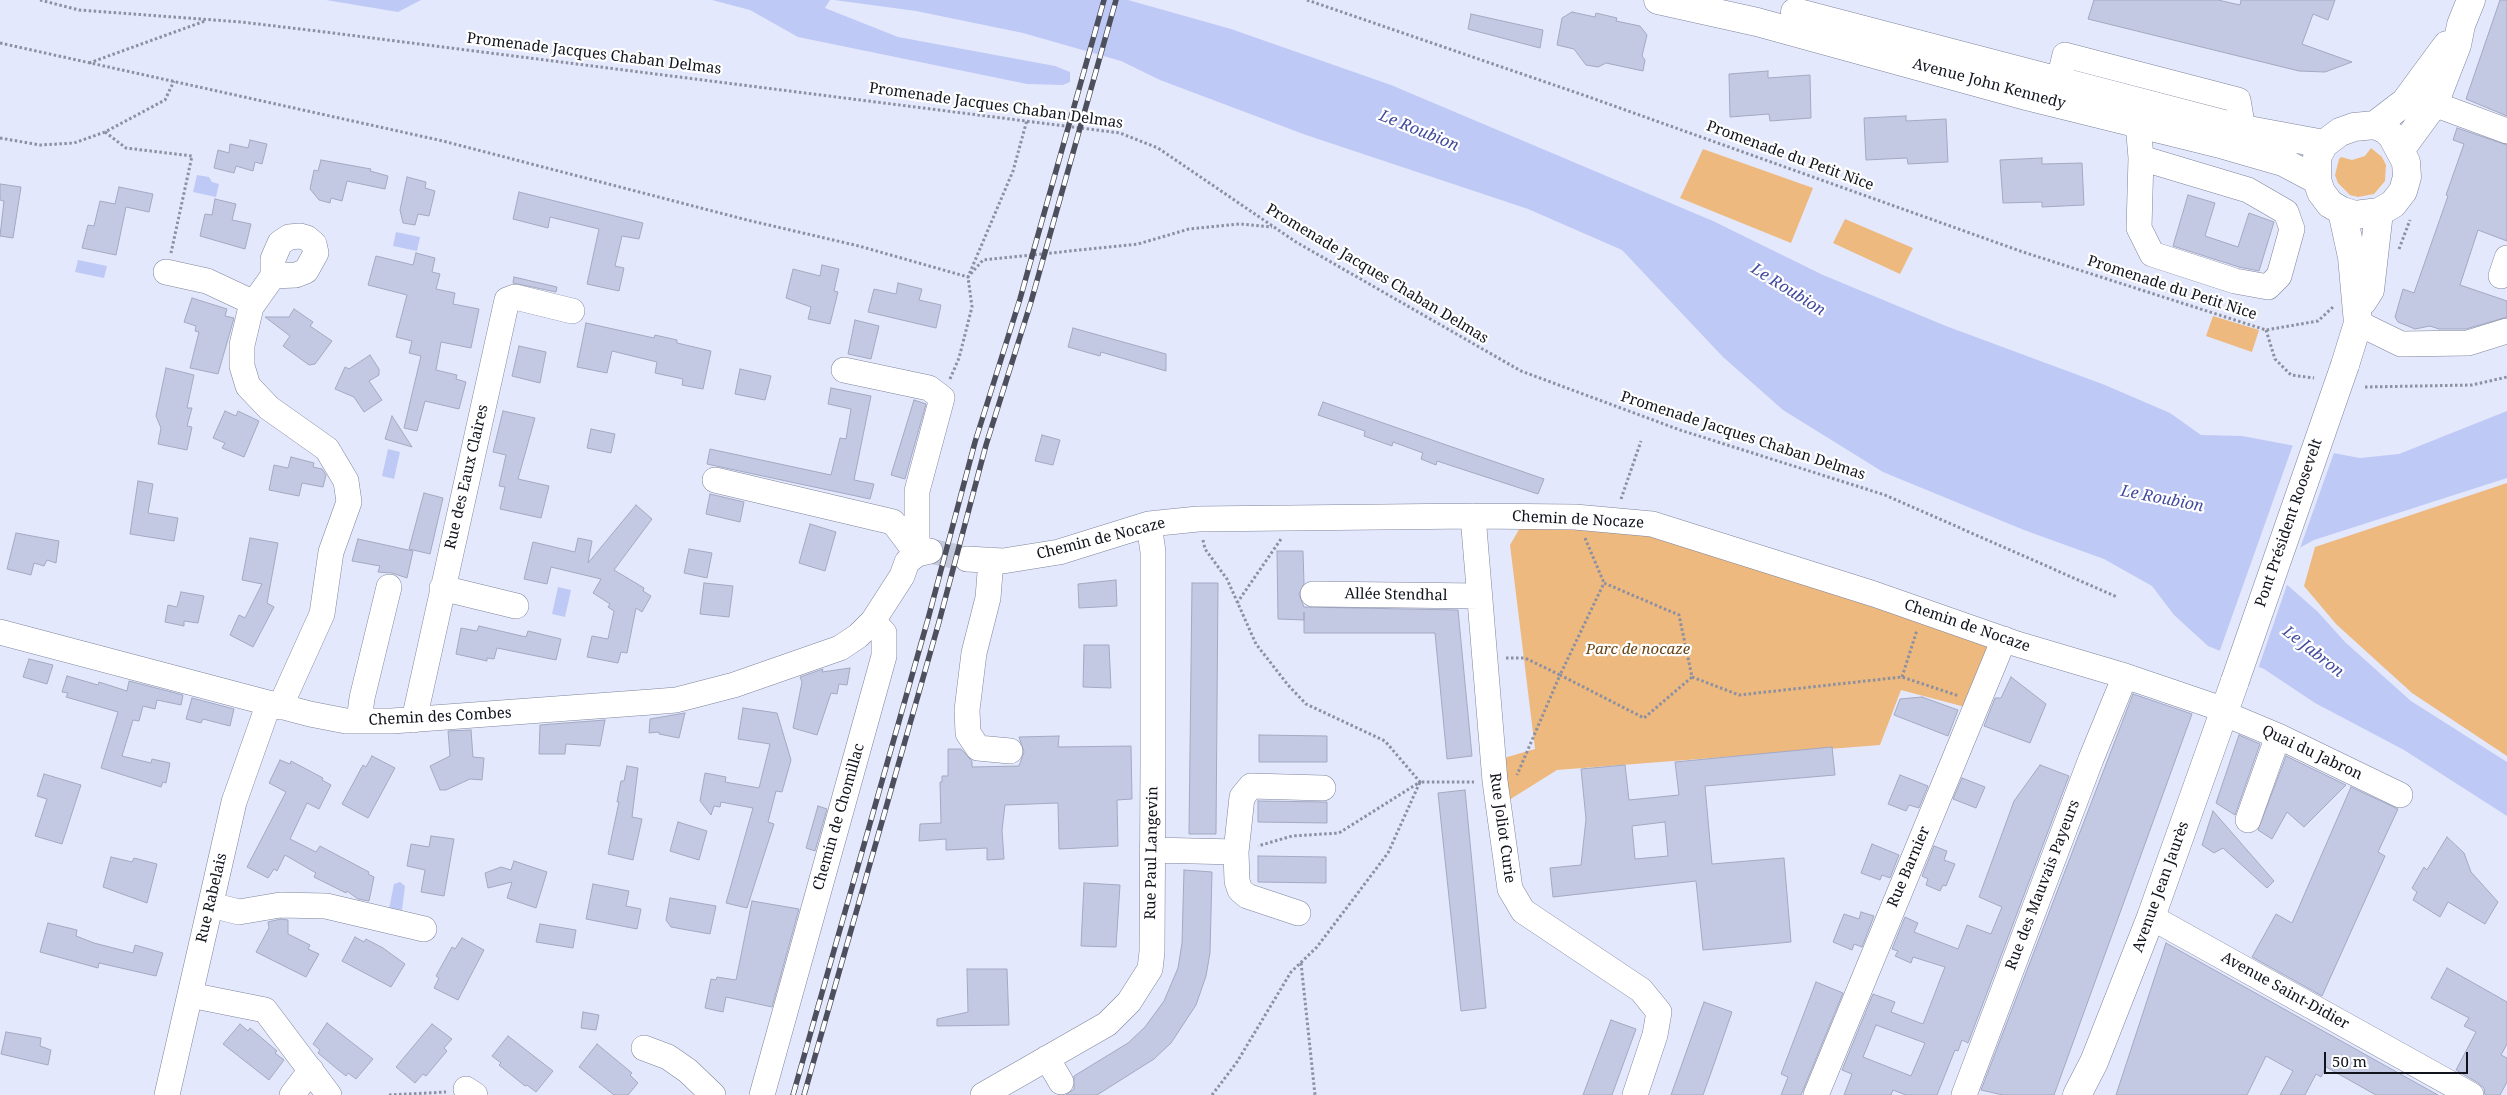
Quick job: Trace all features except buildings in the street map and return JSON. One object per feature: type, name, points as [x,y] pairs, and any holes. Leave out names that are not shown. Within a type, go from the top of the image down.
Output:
[{"type":"main road","name":"Avenue John Kennedy","points":[[1658,0],[1757,22],[2283,162],[2316,180]]},
{"type":"main road","name":"Avenue John Kennedy","points":[[1745,0],[2243,129],[2324,144]]},
{"type":"main road","points":[[2401,148],[2434,104],[2457,45],[2461,25],[2471,0]]},
{"type":"main road","points":[[2375,125],[2405,102],[2461,25]]},
{"type":"main road","points":[[2375,125],[2386,130],[2401,148],[2406,162],[2407,177],[2403,191],[2393,204],[2379,212],[2362,215],[2342,212],[2330,204],[2321,192],[2316,180],[2317,157],[2324,144],[2340,132],[2354,127],[2375,125]]},
{"type":"main road","points":[[2342,212],[2352,257],[2357,317]]},
{"type":"main road","points":[[2357,317],[2370,290],[2379,212]]},
{"type":"main road","name":"Pont Président Roosevelt","points":[[2224,712],[2345,365],[2357,317]]},
{"type":"main road","name":"Avenue Jean Jaurès","points":[[2077,1095],[2094,1062],[2151,917],[2224,712]]},
{"type":"main road","name":"Avenue Jean Jaurès","points":[[2091,1095],[2094,1062]]},
{"type":"street","points":[[2434,104],[2507,131]]},
{"type":"street","points":[[2138,123],[2141,158],[2139,228],[2152,254],[2235,281],[2268,287],[2279,276],[2292,229],[2286,212],[2248,190],[2141,158]]},
{"type":"street","points":[[166,272],[207,281],[254,303],[274,276]]},
{"type":"street","name":"Rue des Eaux Claires","points":[[414,720],[507,300],[515,297],[572,311]]},
{"type":"street","name":"Rue Rabelais","points":[[167,1095],[234,802],[275,705],[322,614],[331,552],[349,502],[346,481],[327,449],[269,408],[248,386],[242,366],[242,345],[254,303]]},
{"type":"street","points":[[2357,317],[2401,344],[2468,343],[2507,332]]},
{"type":"street","points":[[844,370],[930,388],[942,398],[917,490],[924,552]]},
{"type":"street","points":[[715,480],[893,522],[924,552]]},
{"type":"street","name":"Chemin de Nocaze","points":[[1010,752],[978,748],[968,733],[967,710],[974,653],[988,598],[979,560],[1003,561],[1059,552],[1149,524],[1198,519],[1473,516],[1575,517],[1652,524],[1874,594],[2004,639],[2125,676],[2224,712]]},
{"type":"street","name":"Rue Joliot Curie","points":[[1473,516],[1495,781],[1510,889],[1523,911],[1641,990],[1659,1012],[1656,1035],[1635,1095]]},
{"type":"street","name":"Rue Paul Langevin","points":[[983,1095],[1107,1024],[1128,1002],[1150,969],[1152,952],[1153,552],[1149,524]]},
{"type":"street","points":[[873,621],[902,576],[907,562],[924,552]]},
{"type":"street","points":[[359,721],[362,698],[388,587]]},
{"type":"street","points":[[442,588],[516,606]]},
{"type":"street","name":"Allée Stendhal","points":[[1314,594],[1479,596]]},
{"type":"street","name":"Chemin des Combes","points":[[0,632],[310,714],[359,721],[414,720],[676,700],[734,685],[840,648],[858,636],[873,621]]},
{"type":"street","name":"Chemin de Chomillac","points":[[762,1095],[884,656],[884,633],[873,621]]},
{"type":"street","name":"Rue Barnier","points":[[1816,1095],[2004,639]]},
{"type":"street","name":"Rue des Mauvais Payeurs","points":[[1964,1095],[2091,759],[2125,676]]},
{"type":"street","name":"Quai du Jabron","points":[[2224,712],[2400,795]]},
{"type":"street","points":[[2248,820],[2278,736]]},
{"type":"street","points":[[1298,913],[1247,896],[1240,890],[1237,881],[1236,852],[1242,797],[1251,786],[1323,788]]},
{"type":"street","points":[[1152,850],[1236,852]]},
{"type":"street","points":[[211,905],[239,912],[280,905],[326,906],[424,929]]},
{"type":"street","name":"Avenue Saint-Didier","points":[[2151,917],[2465,1094]]},
{"type":"street","points":[[190,995],[265,1010],[329,1095]]},
{"type":"street","points":[[644,1048],[668,1057],[688,1071],[713,1095]]},
{"type":"street","points":[[1047,1058],[1061,1082]]},
{"type":"street","points":[[292,1095],[311,1070]]},
{"type":"path","name":"Promenade Jacques Chaban Delmas","points":[[40,0],[79,10],[317,31],[1120,133],[1158,148],[1296,242],[1521,371],[1680,430],[1885,495],[2117,597]]},
{"type":"path","name":"Promenade du Petit Nice","points":[[1307,0],[1599,100],[2023,252],[2266,330]]},
{"type":"path","points":[[88,63],[208,20]]},
{"type":"path","points":[[0,43],[443,141],[670,201],[859,246],[968,277]]},
{"type":"path","points":[[0,138],[40,145],[74,143],[105,132],[165,100],[174,81]]},
{"type":"path","points":[[942,398],[959,358],[972,307],[968,277],[1013,172],[1027,120]]},
{"type":"path","points":[[105,132],[126,148],[192,156],[166,272]]},
{"type":"path","points":[[968,277],[983,260],[1138,244],[1189,229],[1240,224],[1272,226]]},
{"type":"path","points":[[2314,378],[2291,375],[2275,359],[2266,330],[2318,321],[2338,302],[2357,317]]},
{"type":"path","points":[[2365,388],[2472,385],[2507,378]]},
{"type":"path","points":[[1618,507],[1642,441]]},
{"type":"path","points":[[1575,517],[1604,583],[1679,615],[1692,676]]},
{"type":"path","points":[[1237,603],[1295,518]]},
{"type":"path","points":[[1198,519],[1206,549],[1227,579],[1256,644],[1288,685],[1306,704],[1385,741],[1420,782]]},
{"type":"path","points":[[1514,781],[1560,675],[1604,583]]},
{"type":"path","points":[[1902,677],[1924,612]]},
{"type":"path","points":[[1486,662],[1510,657],[1525,658],[1644,718],[1692,676]]},
{"type":"path","points":[[1692,676],[1739,695],[1902,677],[1978,703]]},
{"type":"path","points":[[1212,1095],[1237,1062],[1291,972],[1317,948],[1388,853],[1420,782]]},
{"type":"path","points":[[1236,852],[1292,836],[1339,832],[1420,782],[1475,782]]},
{"type":"path","points":[[1301,963],[1315,1095]]},
{"type":"path","points":[[389,1095],[470,1092]]},
{"type":"green space","points":[[2371,148],[2382,157],[2386,165],[2385,181],[2374,194],[2358,197],[2350,195],[2338,183],[2335,175],[2339,159],[2341,157],[2352,160],[2365,156]]},
{"type":"green space","points":[[1703,149],[1813,188],[1791,243],[1680,198]]},
{"type":"green space","points":[[1845,219],[1913,248],[1900,274],[1833,243]]},
{"type":"green space","points":[[2213,316],[2259,330],[2252,352],[2206,336]]},
{"type":"green space","points":[[2507,483],[2507,756],[2412,693],[2336,624],[2304,586],[2315,547]]},
{"type":"green space","name":"Parc de nocaze","points":[[1521,526],[1626,527],[1993,640],[1965,707],[1901,690],[1880,745],[1557,770],[1509,800],[1504,758],[1535,749],[1510,545]]},
{"type":"water","points":[[326,0],[421,0],[398,12]]},
{"type":"water","points":[[712,0],[830,0],[825,8],[898,37],[1055,66],[1070,72],[1070,82],[1063,85],[1027,84],[798,37],[750,10]]},
{"type":"water","points":[[834,0],[1128,0],[1231,29],[1391,85],[1713,221],[1823,275],[1946,326],[2105,385],[2170,413],[2201,435],[2242,436],[2360,458],[2399,454],[2507,411],[2507,478],[2314,540],[2281,558],[2277,576],[2318,612],[2345,642],[2411,701],[2507,762],[2507,816],[2404,750],[2315,703],[2264,669],[2208,646],[2174,615],[2152,586],[2104,559],[2024,530],[1883,472],[1783,410],[1723,357],[1622,250],[1528,209],[1306,135],[1160,80],[1121,61],[1023,33],[916,11]]},
{"type":"water","points":[[197,175],[209,177],[212,182],[219,184],[216,197],[193,192]]},
{"type":"water","points":[[396,232],[420,237],[417,251],[393,246]]},
{"type":"water","points":[[78,260],[107,266],[104,278],[75,272]]},
{"type":"water","points":[[388,449],[400,452],[394,479],[382,476]]},
{"type":"water","points":[[558,587],[571,590],[565,617],[552,614]]},
{"type":"water","points":[[400,882],[405,886],[402,910],[389,909],[394,884]]},
{"type":"pier","points":[[2294,442],[2335,450],[2299,551],[2283,560],[2279,575],[2288,582],[2258,669],[2219,653]]},
{"type":"tunnel","points":[[930,551],[967,559]]},
{"type":"railway","points":[[793,1095],[928,619],[975,442],[1020,299],[1104,0]]},
{"type":"railway","points":[[804,1095],[939,622],[986,445],[1031,302],[1116,0]]},
{"type":"water label","name":"Le Roubion","points":[[1419,131]]},
{"type":"water label","name":"Le Roubion","points":[[1788,290]]},
{"type":"water label","name":"Le Roubion","points":[[2162,499]]},
{"type":"water label","name":"Le Jabron","points":[[2313,652]]}]
